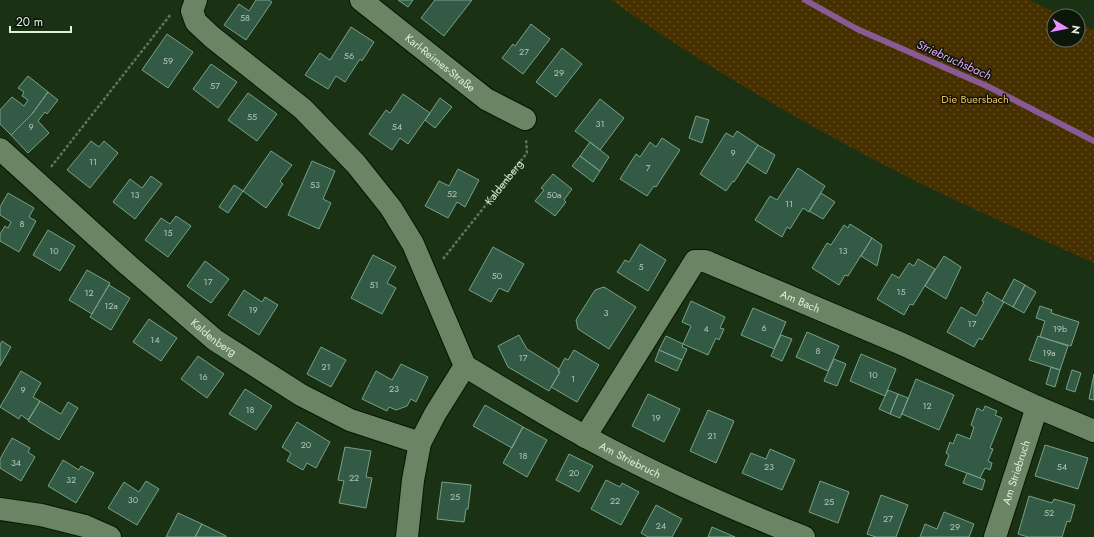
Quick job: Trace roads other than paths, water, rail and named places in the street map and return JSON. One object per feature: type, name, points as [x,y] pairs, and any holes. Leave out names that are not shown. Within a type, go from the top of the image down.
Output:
[{"type":"street","name":"Karl-Reimes-Straße","points":[[361,0],[486,99],[525,119]]},
{"type":"street","points":[[194,5],[196,22],[212,37],[303,109],[356,164],[391,208],[414,244],[465,366],[435,414],[420,443],[413,480],[407,537]]},
{"type":"street","name":"Kaldenberg","points":[[0,148],[128,265],[215,340],[301,395],[350,420],[420,443]]},
{"type":"street","name":"Am Bach","points":[[585,437],[695,261],[705,261],[902,344],[1037,407],[1094,431]]},
{"type":"street","name":"Am Striebruch","points":[[465,366],[585,437],[658,473],[756,518],[804,537]]},
{"type":"street","name":"Am Striebruch","points":[[995,537],[1037,407]]},
{"type":"street","points":[[0,509],[41,515],[84,526],[110,537]]},
{"type":"waterway","name":"Striebruchsbach","points":[[805,0],[857,29],[989,87],[1094,141]]},
{"type":"park label","name":"Die Buersbach","points":[[975,99]]}]
